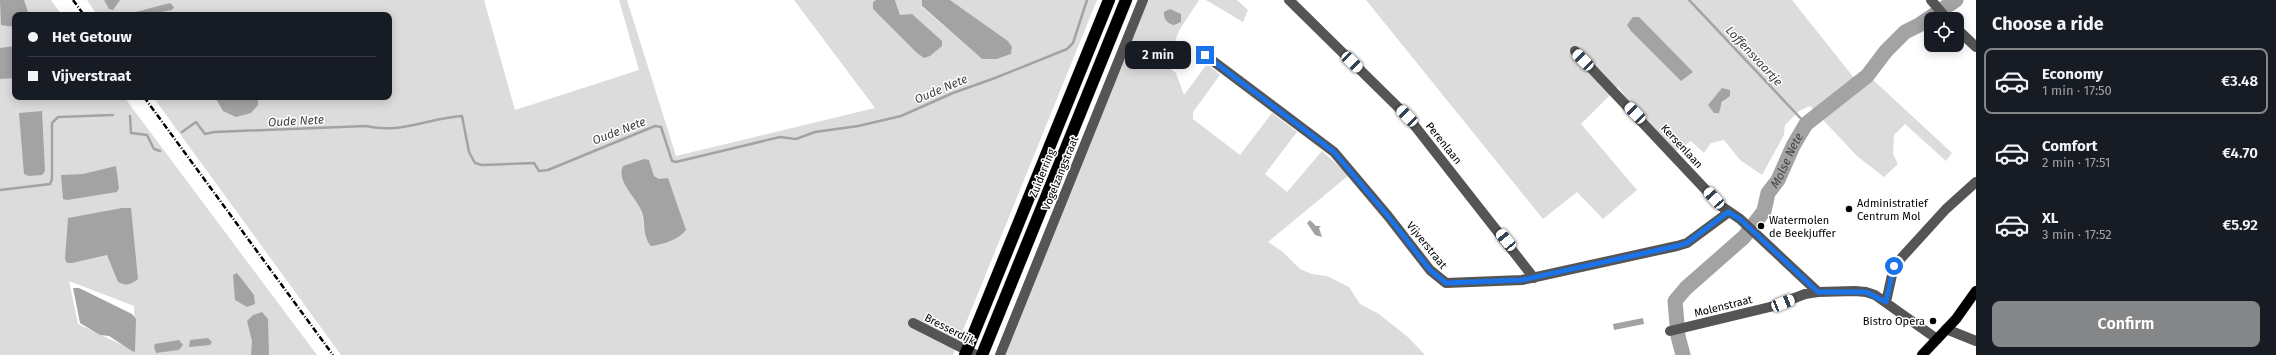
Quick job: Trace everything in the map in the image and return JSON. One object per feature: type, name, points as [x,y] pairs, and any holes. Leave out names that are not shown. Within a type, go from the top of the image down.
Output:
[{"type":"highway","name":"Zuiderring","points":[[969,354],[1109,0]]},
{"type":"highway","name":"Zuiderring","points":[[982,355],[1126,0]]},
{"type":"main road","points":[[1922,355],[1946,329],[1976,291]]},
{"type":"street","name":"Vogelzangstraat","points":[[1000,355],[1143,0]]},
{"type":"street","name":"Perenlaan","points":[[1289,0],[1407,116],[1534,278]]},
{"type":"street","points":[[1934,4],[1940,12]]},
{"type":"street","points":[[1964,36],[1976,47]]},
{"type":"street","name":"Kersenlaan","points":[[1574,51],[1728,212],[1749,226],[1756,235],[1818,292]]},
{"type":"street","name":"Vijverstraat","points":[[1205,55],[1334,152],[1439,280],[1452,284],[1534,278],[1687,243],[1728,212]]},
{"type":"street","points":[[1886,302],[1894,266],[1946,209],[1976,182]]},
{"type":"street","name":"Molenstraat","points":[[1675,330],[1783,303],[1805,294],[1818,292],[1866,292],[1886,302],[1937,339]]},
{"type":"street","name":"Bresserdijk","points":[[913,324],[969,354]]},
{"type":"street","points":[[1946,329],[1976,341]]},
{"type":"shaded area","points":[[0,0],[51,0],[60,12],[12,12],[12,100],[126,100],[317,355],[0,355]],"holes":[[[69,281],[134,306],[135,351],[78,324]]]},
{"type":"shaded area","points":[[0,0],[24,0],[28,12],[12,12],[12,27],[1,25]]},
{"type":"shaded area","points":[[87,0],[484,0],[515,110],[639,70],[619,0],[627,0],[676,156],[875,108],[794,0],[876,0],[873,2],[873,9],[924,57],[900,15],[895,0],[922,0],[922,7],[982,59],[997,59],[1011,54],[1012,47],[1008,41],[950,0],[1097,0],[953,355],[341,355],[155,100],[392,100],[392,12],[95,12]],"holes":[[[649,160],[654,176],[659,179],[647,241],[641,211]]]},
{"type":"shaded area","points":[[104,0],[120,0],[113,10],[109,9]]},
{"type":"shaded area","points":[[876,0],[895,0],[900,15],[912,14],[942,41],[942,46],[930,56],[924,58],[917,53],[873,9],[873,2]]},
{"type":"shaded area","points":[[922,0],[950,0],[1008,41],[1012,47],[1011,54],[997,59],[982,59],[922,6]]},
{"type":"shaded area","points":[[1147,0],[1199,0],[1180,29],[1162,63],[1176,73],[1184,95],[1207,64],[1220,75],[1193,112],[1193,119],[1240,155],[1272,113],[1297,132],[1265,174],[1287,192],[1322,151],[1349,175],[1268,242],[1283,252],[1300,269],[1312,274],[1327,276],[1349,287],[1360,304],[1379,314],[1409,338],[1425,355],[1004,355]]},
{"type":"shaded area","points":[[1206,0],[1237,0],[1248,10],[1243,22]]},
{"type":"shaded area","points":[[1366,0],[1792,0],[1859,84],[1870,77],[1952,153],[1946,161],[1905,124],[1894,135],[1893,154],[1898,164],[1884,177],[1857,156],[1810,106],[1799,111],[1785,125],[1784,135],[1762,175],[1740,160],[1724,140],[1711,143],[1704,153],[1691,141],[1676,151],[1634,109],[1618,87],[1581,124],[1637,190],[1603,219],[1577,192],[1543,219]],"holes":[[[1722,89],[1725,99],[1720,107],[1719,92]]]},
{"type":"shaded area","points":[[170,3],[174,7],[172,10],[162,12],[136,12]]},
{"type":"shaded area","points":[[1170,9],[1181,14],[1181,22],[1174,25],[1166,21],[1164,12]]},
{"type":"shaded area","points":[[1633,17],[1639,17],[1693,72],[1681,81],[1631,31],[1627,25]]},
{"type":"shaded area","points":[[12,46],[12,78],[0,79],[0,48]]},
{"type":"shaded area","points":[[1722,88],[1730,90],[1730,96],[1722,102],[1719,113],[1714,113],[1708,105]]},
{"type":"shaded area","points":[[217,100],[258,100],[258,105],[251,113],[236,117],[223,111]]},
{"type":"shaded area","points":[[42,111],[45,171],[42,175],[29,176],[24,174],[19,113]]},
{"type":"shaded area","points":[[644,159],[649,160],[654,176],[659,179],[668,178],[686,230],[670,241],[651,246],[646,238],[639,205],[624,183],[622,177],[623,166]]},
{"type":"shaded area","points":[[116,166],[119,188],[117,192],[67,200],[63,199],[61,175],[83,174]]},
{"type":"shaded area","points":[[122,208],[131,208],[138,279],[133,283],[128,284],[118,282],[107,255],[67,263],[65,259],[68,218]]},
{"type":"shaded area","points":[[1310,220],[1316,226],[1321,226],[1319,228],[1322,237],[1315,235],[1307,223]]},
{"type":"shaded area","points":[[237,273],[254,295],[255,304],[247,307],[235,300],[233,275]]},
{"type":"shaded area","points":[[73,288],[79,288],[132,314],[136,319],[135,352],[109,336],[100,335],[80,323]]},
{"type":"shaded area","points":[[262,312],[268,319],[269,355],[251,355],[252,341],[247,321],[253,315]]},
{"type":"shaded area","points":[[1643,318],[1644,324],[1614,330],[1613,324]]},
{"type":"shaded area","points":[[208,338],[212,342],[210,345],[189,347],[190,340]]},
{"type":"shaded area","points":[[179,340],[183,345],[179,350],[156,353],[154,346],[155,344]]},
{"type":"waterway","name":"Oude Nete","points":[[182,132],[196,122],[205,134],[214,132],[366,126],[391,128],[462,116],[469,152],[475,163],[482,165],[534,163],[539,171],[548,170],[655,126],[661,127],[672,161],[676,162],[780,137],[796,139],[815,132],[858,126],[901,116],[953,93],[1067,49],[1073,43],[1087,0]]},
{"type":"waterway","name":"Loffensvaartje","points":[[1689,0],[1806,124]]},
{"type":"waterway","name":"Molse Nete","points":[[1683,355],[1678,336],[1675,301],[1686,288],[1744,237],[1764,211],[1768,193],[1778,180],[1793,146],[1806,124],[1867,76],[1886,51],[1905,32],[1919,25],[1956,0]]},
{"type":"waterway","name":"Oude Nete","points":[[0,190],[50,184],[52,179],[52,123],[58,117],[113,115]]},
{"type":"waterway","name":"Oude Nete","points":[[130,116],[131,133],[147,135],[154,149],[160,151]]},
{"type":"railway","points":[[73,0],[82,12]]},
{"type":"railway","points":[[146,100],[333,355]]},
{"type":"place","name":"Administratief Centrum Mol","points":[[1849,209]]},
{"type":"place","name":"Watermolen de Beekjuffer","points":[[1761,226]]},
{"type":"place","name":"Bistro Opera","points":[[1933,321]]},
{"type":"route","points":[[1205,55],[1334,152],[1388,216],[1430,270],[1439,280],[1446,283],[1452,284],[1522,280],[1677,246],[1687,243],[1725,216],[1728,212],[1749,226],[1756,235],[1818,292],[1871,292],[1886,302],[1894,266]]}]
